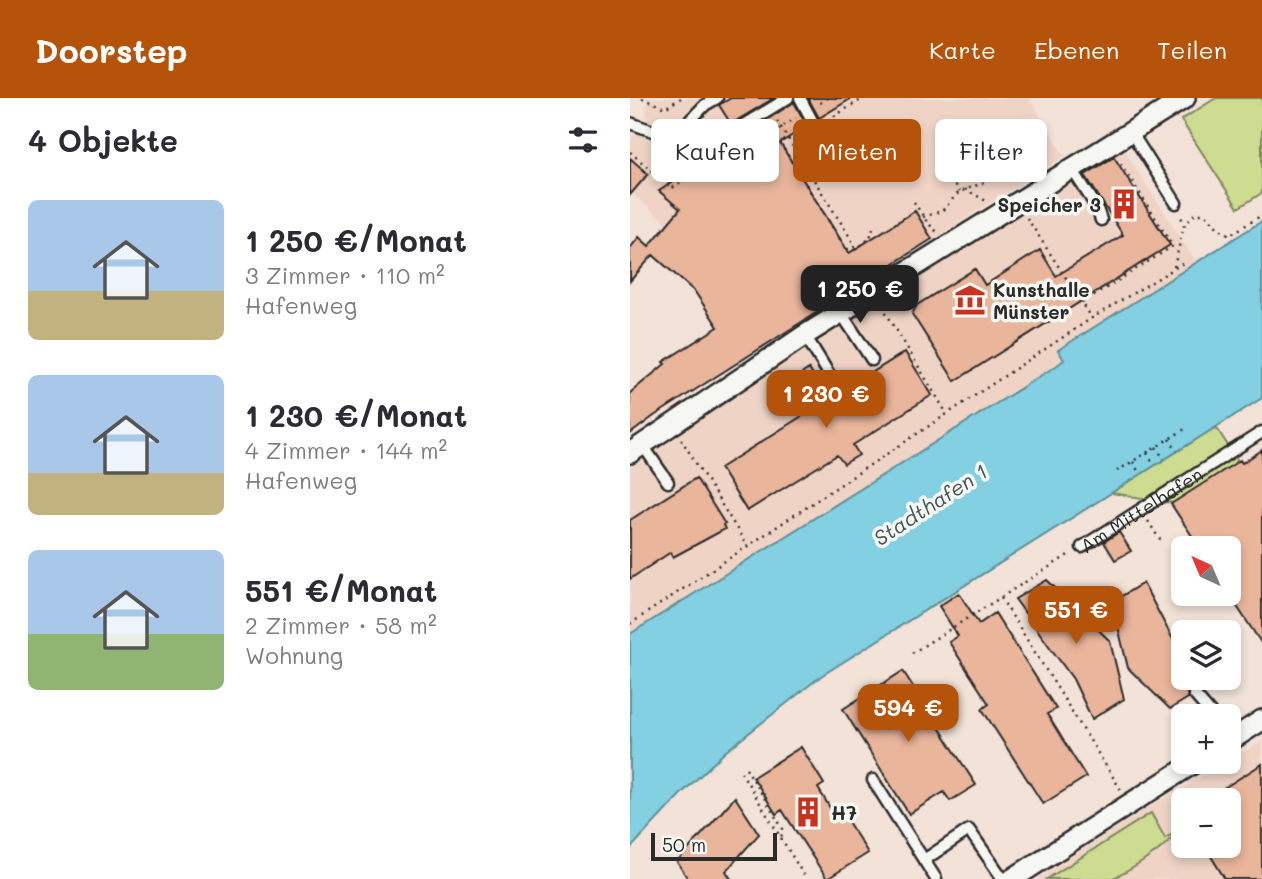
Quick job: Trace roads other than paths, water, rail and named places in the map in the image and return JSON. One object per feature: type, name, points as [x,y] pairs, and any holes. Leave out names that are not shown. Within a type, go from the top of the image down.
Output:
[{"type":"street","points":[[636,448],[805,335],[1185,98]]},
{"type":"street","points":[[1241,732],[1262,720]]},
{"type":"street","points":[[1012,879],[1177,774]]},
{"type":"lane","points":[[691,119],[705,105],[717,98]]},
{"type":"lane","points":[[753,119],[788,98]]},
{"type":"lane","points":[[800,98],[811,119]]},
{"type":"lane","points":[[630,123],[651,130]]},
{"type":"lane","points":[[1130,132],[1177,203]]},
{"type":"lane","points":[[1072,169],[1096,206],[1101,220]]},
{"type":"lane","points":[[841,313],[872,360]]},
{"type":"lane","points":[[805,335],[835,384]]},
{"type":"lane","name":"Am Mittelhafen","points":[[1082,547],[1262,432]]},
{"type":"lane","points":[[636,448],[668,482]]},
{"type":"lane","points":[[1194,694],[1203,704]]},
{"type":"lane","points":[[873,780],[936,879]]},
{"type":"lane","points":[[924,860],[969,830],[1003,879]]},
{"type":"water","name":"Stadthafen 1","points":[[1262,221],[1262,398],[821,676],[725,752],[630,849],[630,634],[1056,366],[1064,360],[1058,350]]},
{"type":"place","name":"Speicher 3","points":[[1124,204]]},
{"type":"place","name":"Kunsthalle Münster","points":[[970,300]]},
{"type":"place","name":"H7","points":[[808,812]]}]
